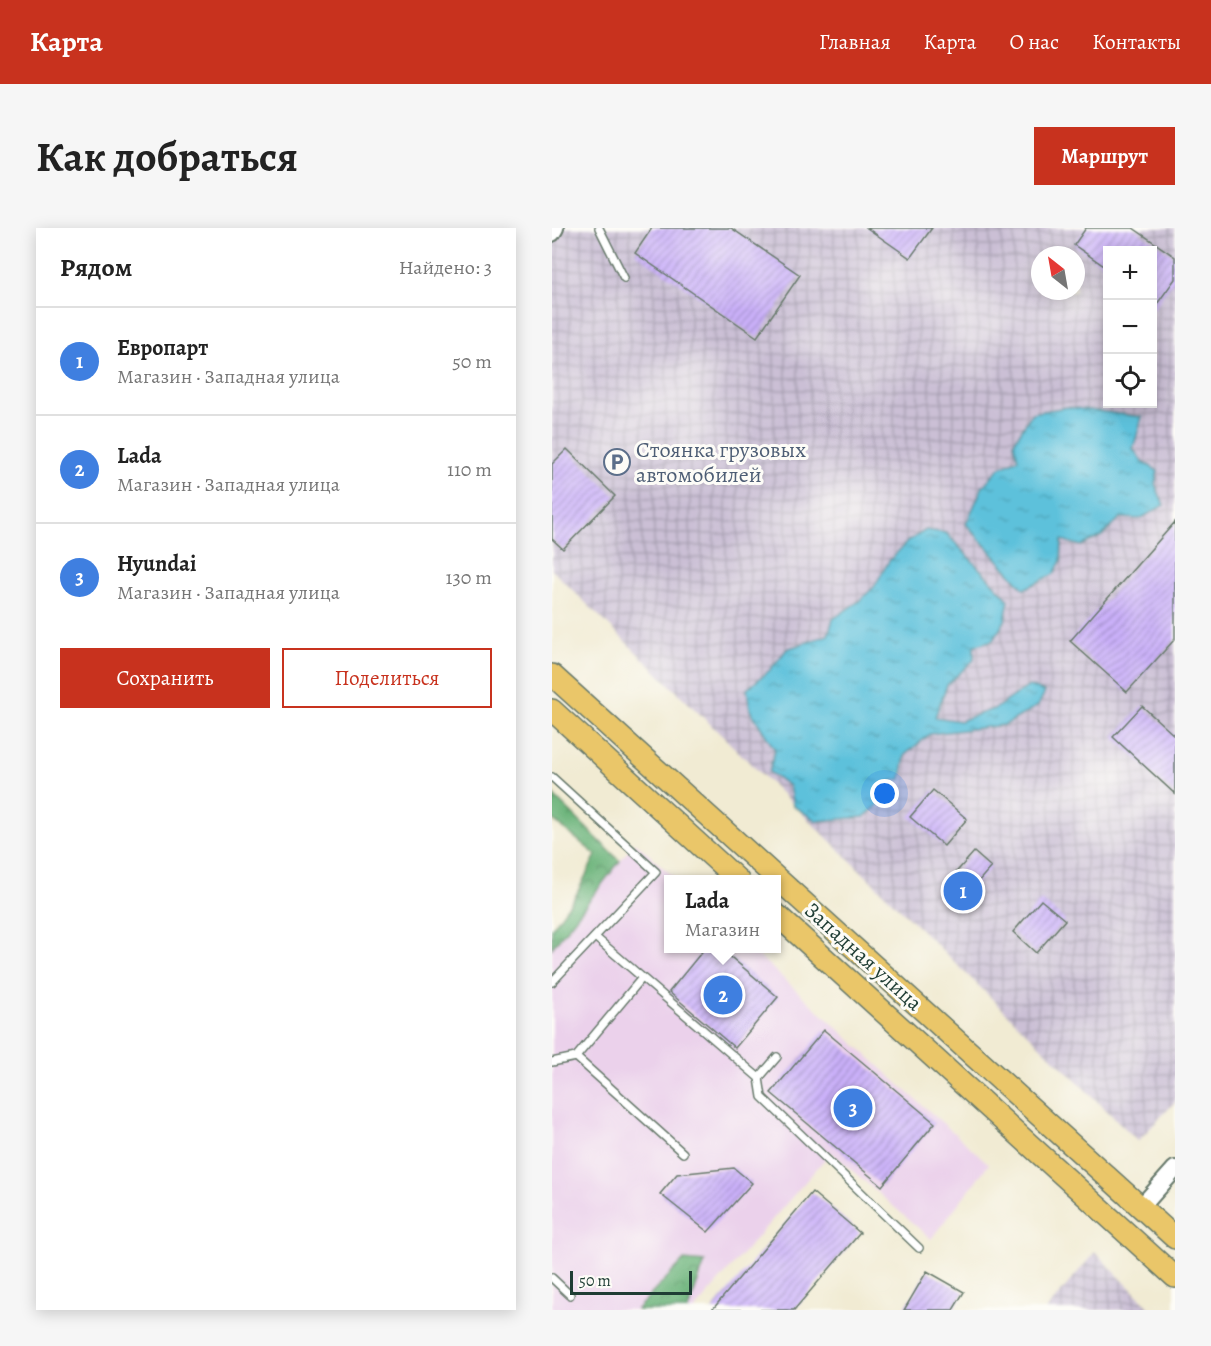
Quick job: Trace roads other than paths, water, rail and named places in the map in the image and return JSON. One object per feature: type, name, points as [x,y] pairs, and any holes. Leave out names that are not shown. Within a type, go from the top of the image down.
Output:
[{"type":"main road","name":"Западная улица","points":[[552,675],[774,875]]},
{"type":"main road","points":[[552,710],[734,875]]},
{"type":"main road","name":"Западная улица","points":[[781,881],[1175,1238]]},
{"type":"main road","name":"Западная улица","points":[[781,919],[1175,1277]]},
{"type":"street","points":[[552,233],[555,228]]},
{"type":"street","points":[[1142,1206],[1175,1169]]},
{"type":"lane","points":[[599,228],[624,278]]},
{"type":"lane","points":[[552,777],[656,872],[554,981]]},
{"type":"lane","points":[[595,937],[759,1078],[762,1097],[919,1248]]},
{"type":"lane","points":[[552,1062],[576,1057],[642,978]]},
{"type":"lane","points":[[576,1057],[683,1154]]},
{"type":"lane","points":[[759,1078],[777,1058]]},
{"type":"lane","points":[[552,1278],[570,1296]]},
{"type":"water","points":[[1067,407],[1142,417],[1133,449],[1142,461],[1158,471],[1155,484],[1164,505],[1140,519],[1120,518],[1102,536],[1081,546],[1062,540],[1061,561],[1054,574],[1024,589],[966,524],[983,486],[999,468],[1018,459],[1014,442],[1032,413]]},
{"type":"water","points":[[926,530],[946,533],[1009,600],[1005,621],[993,640],[974,646],[974,660],[947,685],[935,717],[960,721],[996,708],[1029,686],[1045,692],[1038,706],[1005,725],[930,734],[905,755],[901,779],[883,783],[884,800],[864,817],[817,821],[793,806],[789,786],[769,772],[775,750],[750,710],[747,689],[770,670],[787,649],[828,635],[833,619],[859,601],[874,587],[889,561],[908,541]]},
{"type":"place","name":"Стоянка грузовых автомобилей","points":[[617,462]]},
{"type":"place","name":"Европарт","points":[[963,891]]},
{"type":"place","name":"Lada","points":[[723,995]]},
{"type":"place","name":"Hyundai","points":[[853,1108]]}]
